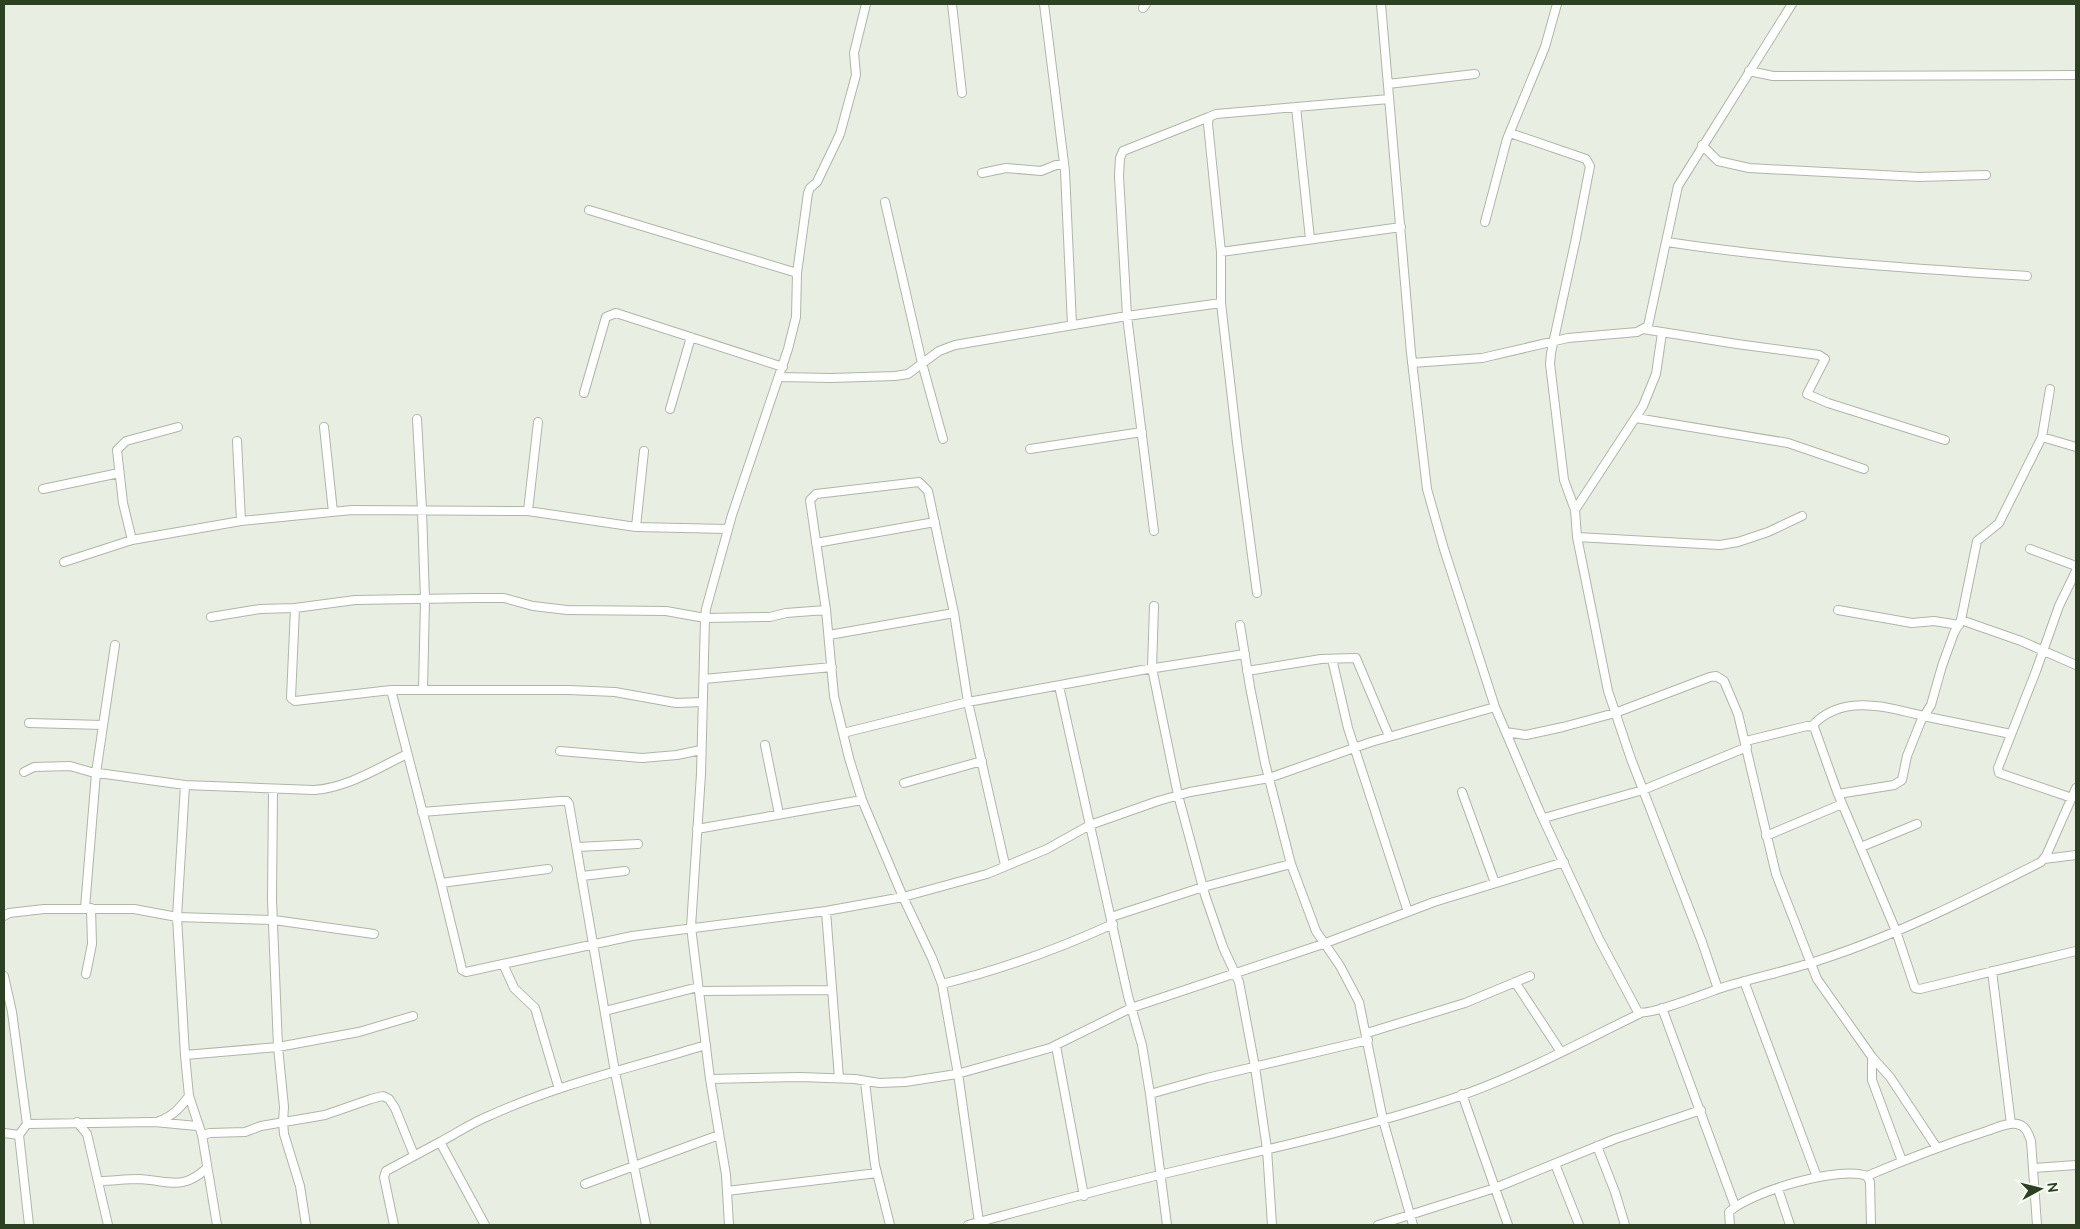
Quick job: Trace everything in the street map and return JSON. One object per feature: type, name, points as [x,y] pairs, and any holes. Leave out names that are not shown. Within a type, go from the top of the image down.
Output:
[{"type":"street","points":[[730,1225],[726,1175],[710,1079],[691,927],[701,750],[706,609],[751,454],[783,367],[796,317],[798,273],[808,193],[810,188],[817,182],[840,134],[856,75],[854,53],[866,4]]},
{"type":"street","points":[[952,4],[962,93]]},
{"type":"street","points":[[1044,4],[1064,165],[1072,325]]},
{"type":"street","points":[[1381,4],[1412,363],[1426,489],[1495,707],[1599,940],[1636,1008],[1641,1013]]},
{"type":"street","points":[[1485,222],[1510,133],[1545,47],[1558,4]]},
{"type":"street","points":[[1412,363],[1482,358],[1587,336],[1637,332],[1648,326],[1652,318],[1678,186],[1792,4]]},
{"type":"street","points":[[1749,72],[1773,76],[2076,75]]},
{"type":"street","points":[[1388,84],[1475,74]]},
{"type":"street","points":[[1154,531],[1127,316],[1119,176],[1121,154],[1123,151],[1216,114],[1389,99]]},
{"type":"street","points":[[1296,107],[1310,239]]},
{"type":"street","points":[[1209,117],[1208,124],[1221,252],[1221,303],[1236,442],[1257,593]]},
{"type":"street","points":[[1510,133],[1586,159],[1590,166],[1576,238],[1551,343],[1550,364],[1564,480],[1575,510],[1578,537],[1608,691],[1718,989]]},
{"type":"street","points":[[1702,145],[1718,161],[1748,168],[1920,177],[1986,176]]},
{"type":"street","points":[[982,173],[1006,168],[1041,172],[1056,165],[1064,165]]},
{"type":"street","points":[[885,202],[922,363],[943,439]]},
{"type":"street","points":[[589,210],[798,273]]},
{"type":"street","points":[[1221,252],[1401,227]]},
{"type":"street","points":[[1667,242],[1759,255],[2027,276]]},
{"type":"street","points":[[780,377],[831,378],[908,374],[939,351],[955,345],[1127,316],[1221,303]]},
{"type":"street","points":[[584,393],[608,315],[619,313],[783,367]]},
{"type":"street","points":[[1643,330],[1819,355],[1825,359],[1807,394],[1828,404],[1945,440]]},
{"type":"street","points":[[1575,510],[1606,460],[1636,418],[1656,374],[1662,333]]},
{"type":"street","points":[[670,409],[691,336]]},
{"type":"street","points":[[1838,794],[1900,782],[1902,780],[1907,756],[1921,721],[1926,716],[1931,705],[1954,633],[1960,623],[1977,541],[1999,523],[2042,438],[2050,389]]},
{"type":"street","points":[[1636,418],[1788,443],[1864,468]]},
{"type":"street","points":[[417,419],[425,600],[423,690]]},
{"type":"street","points":[[528,511],[538,422]]},
{"type":"street","points":[[132,540],[123,503],[116,450],[121,444],[178,427]]},
{"type":"street","points":[[324,427],[333,512]]},
{"type":"street","points":[[1030,449],[1142,432]]},
{"type":"street","points":[[2042,438],[2076,447]]},
{"type":"street","points":[[237,441],[241,521]]},
{"type":"street","points":[[636,527],[644,451]]},
{"type":"street","points":[[43,489],[119,473]]},
{"type":"street","points":[[979,1222],[958,1074],[942,984],[862,800],[834,696],[826,610],[810,500],[816,494],[919,482],[928,491],[954,613],[968,702],[1005,865]]},
{"type":"street","points":[[64,562],[132,540],[241,521],[333,512],[422,510],[528,511],[636,527],[728,529]]},
{"type":"street","points":[[1578,537],[1720,545],[1759,535],[1802,516]]},
{"type":"street","points":[[816,543],[935,522]]},
{"type":"street","points":[[2030,549],[2076,566]]},
{"type":"street","points":[[2072,798],[1999,773],[1998,768],[2044,651],[2058,606],[2076,571]]},
{"type":"street","points":[[211,617],[260,609],[295,608],[355,600],[504,598],[533,606],[567,610],[666,611],[705,618],[770,617],[786,613],[826,610]]},
{"type":"street","points":[[1154,606],[1152,668],[1178,795],[1203,887],[1224,947],[1239,982],[1255,1066],[1267,1149],[1272,1225]]},
{"type":"street","points":[[295,608],[293,700],[298,701],[391,690],[570,690],[615,692],[676,703],[703,702]]},
{"type":"street","points":[[1838,610],[1912,623],[1934,621],[1960,623],[2021,641],[2076,665]]},
{"type":"street","points":[[829,635],[954,613]]},
{"type":"street","points":[[1240,625],[1247,671],[1269,778],[1291,864],[1316,931],[1323,944],[1336,959],[1354,990],[1368,1037],[1384,1120],[1413,1225]]},
{"type":"street","points":[[86,974],[92,944],[88,908],[96,772],[115,645]]},
{"type":"street","points":[[843,733],[968,702],[1152,668],[1245,654]]},
{"type":"street","points":[[1247,671],[1332,659],[1357,658],[1388,736]]},
{"type":"street","points":[[1332,659],[1348,728],[1408,912]]},
{"type":"street","points":[[704,679],[832,668]]},
{"type":"street","points":[[1506,732],[1526,735],[1563,727],[1615,713],[1716,676],[1724,681],[1746,744],[1776,874],[1817,979],[1872,1057],[1890,1077],[1937,1148]]},
{"type":"street","points":[[1059,686],[1131,1008],[1142,1045],[1167,1225]]},
{"type":"street","points":[[391,690],[462,970],[466,972],[632,936],[826,911],[903,896],[987,874],[1046,849],[1090,825],[1178,795],[1269,778],[1388,736],[1495,707]]},
{"type":"street","points":[[1544,818],[1643,790],[1746,744],[1812,726],[1820,718],[1833,712],[1859,705],[1895,708],[2011,734]]},
{"type":"street","points":[[29,723],[103,725]]},
{"type":"street","points":[[1812,726],[1860,848],[1896,931],[1914,987],[1917,990],[2076,951]]},
{"type":"street","points":[[765,744],[779,814]]},
{"type":"street","points":[[560,751],[642,758],[677,756],[701,750]]},
{"type":"street","points":[[24,772],[34,768],[70,766],[96,772],[185,785],[328,790],[407,754]]},
{"type":"street","points":[[904,783],[982,761]]},
{"type":"street","points":[[185,785],[177,917],[185,1055],[189,1096],[202,1135],[217,1225]]},
{"type":"street","points":[[2044,860],[2076,788]]},
{"type":"street","points":[[273,789],[274,920],[278,1047],[284,1107],[283,1122],[284,1134],[300,1186],[306,1225]]},
{"type":"street","points":[[1462,792],[1495,883]]},
{"type":"street","points":[[697,828],[862,800]]},
{"type":"street","points":[[422,812],[567,801],[572,809],[604,1011],[646,1225]]},
{"type":"street","points":[[1766,836],[1842,804]]},
{"type":"street","points":[[1860,848],[1917,824]]},
{"type":"street","points":[[577,847],[638,844]]},
{"type":"street","points":[[968,1225],[1384,1120],[1462,1094],[1560,1052],[1641,1013],[1810,963],[1932,917],[2044,860],[2076,855]]},
{"type":"street","points":[[710,1079],[800,1077],[839,1078],[865,1082],[905,1082],[958,1074],[1056,1046],[1131,1008],[1323,944],[1408,912],[1564,862]]},
{"type":"street","points":[[942,984],[983,974],[1081,939],[1112,921],[1203,887],[1291,864]]},
{"type":"street","points":[[441,882],[548,869]]},
{"type":"street","points":[[582,876],[625,871]]},
{"type":"street","points":[[4,916],[9,913],[44,909],[134,909],[177,917],[274,920],[374,934]]},
{"type":"street","points":[[826,911],[839,1078]]},
{"type":"street","points":[[503,964],[514,988],[535,1008],[559,1089]]},
{"type":"street","points":[[1992,972],[2011,1124]]},
{"type":"street","points":[[4,976],[26,1124],[19,1135],[29,1225]]},
{"type":"street","points":[[1150,1094],[1368,1037],[1465,1003],[1530,976]]},
{"type":"street","points":[[1744,981],[1817,1177]]},
{"type":"street","points":[[1515,982],[1560,1052]]},
{"type":"street","points":[[604,1011],[699,989],[832,990]]},
{"type":"street","points":[[1662,1008],[1735,1206]]},
{"type":"street","points":[[185,1055],[278,1047],[359,1032],[413,1016]]},
{"type":"street","points":[[394,1225],[384,1173],[387,1169],[491,1114],[559,1089],[706,1045]]},
{"type":"street","points":[[1056,1046],[1084,1196]]},
{"type":"street","points":[[1872,1057],[1872,1080],[1902,1161]]},
{"type":"street","points":[[865,1082],[877,1173],[890,1225]]},
{"type":"street","points":[[1462,1094],[1508,1225]]},
{"type":"street","points":[[154,1122],[171,1116],[181,1108],[189,1096]]},
{"type":"street","points":[[202,1135],[245,1132],[283,1122],[325,1115],[370,1099],[386,1097],[395,1108],[414,1155]]},
{"type":"street","points":[[1378,1225],[1495,1188],[1597,1146],[1701,1110]]},
{"type":"street","points":[[77,1122],[87,1134],[108,1225]]},
{"type":"street","points":[[87,1134],[95,1122]]},
{"type":"street","points":[[26,1124],[154,1122],[198,1126]]},
{"type":"street","points":[[1730,1225],[1729,1212],[1735,1206],[1761,1194],[1817,1177],[1854,1172],[1867,1176],[1937,1148],[2011,1124],[2020,1125],[2026,1131],[2031,1141],[2037,1225]]},
{"type":"street","points":[[4,1133],[19,1135]]},
{"type":"street","points":[[584,1184],[719,1135]]},
{"type":"street","points":[[440,1142],[485,1225]]},
{"type":"street","points":[[1597,1146],[1615,1192],[1625,1225]]},
{"type":"street","points":[[1555,1164],[1579,1225]]},
{"type":"street","points":[[2034,1168],[2076,1165]]},
{"type":"street","points":[[99,1182],[139,1179],[161,1183],[184,1182],[197,1177],[207,1168]]},
{"type":"street","points":[[727,1191],[877,1173]]},
{"type":"street","points":[[1867,1176],[1870,1182],[1871,1225]]},
{"type":"street","points":[[1778,1189],[1790,1225]]}]
